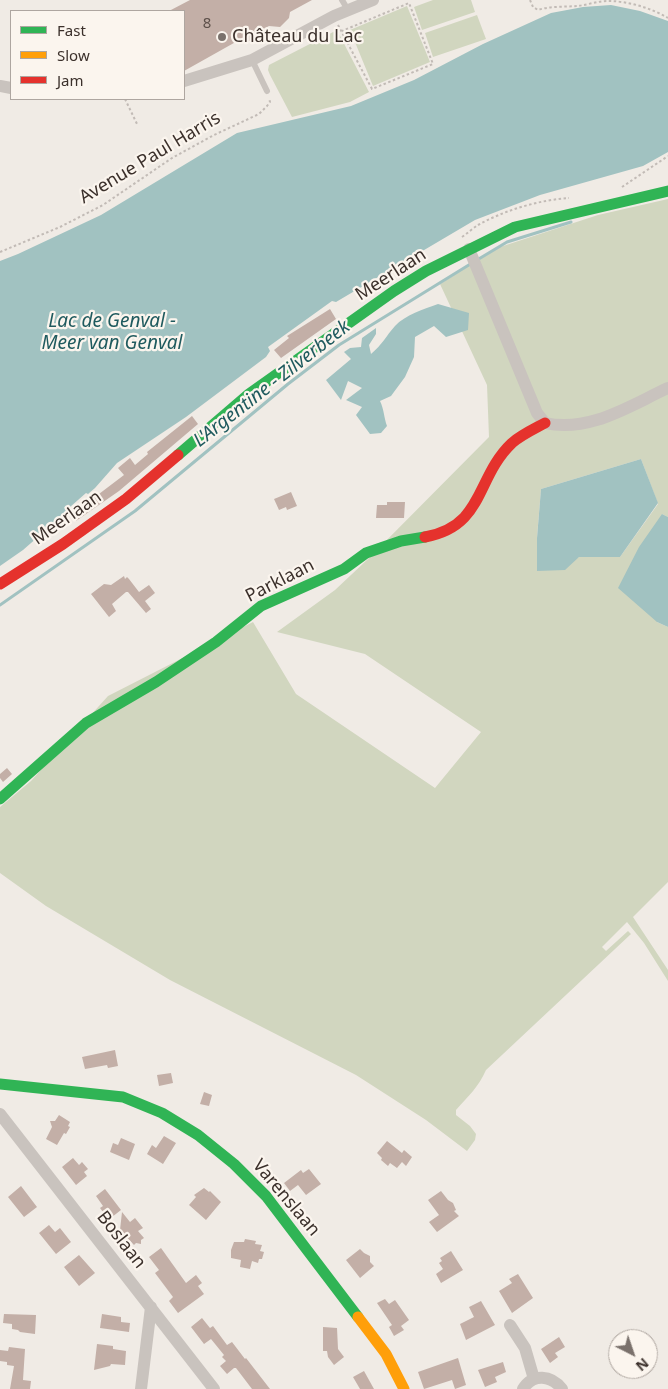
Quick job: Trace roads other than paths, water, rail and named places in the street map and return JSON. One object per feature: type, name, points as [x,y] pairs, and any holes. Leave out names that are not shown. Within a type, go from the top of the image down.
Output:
[{"type":"street","points":[[185,81],[252,60],[334,16],[345,5],[373,0]]},
{"type":"street","name":"Meerlaan","points":[[0,584],[63,544],[126,499],[249,394],[394,291],[426,271],[472,257],[515,227],[668,191]]},
{"type":"street","points":[[472,257],[537,414],[545,423],[572,426],[590,423],[668,388]]},
{"type":"street","name":"Parklaan","points":[[0,799],[86,723],[156,682],[208,647],[261,606],[344,569],[366,553],[400,541],[439,534],[456,526],[466,517],[498,460],[511,444],[545,423]]},
{"type":"street","name":"Varenslaan","points":[[0,1084],[122,1097],[162,1113],[198,1134],[234,1164],[266,1196],[386,1354],[404,1389]]},
{"type":"street","name":"Boslaan","points":[[0,1114],[214,1389]]},
{"type":"street","points":[[141,1389],[151,1307]]},
{"type":"street","points":[[510,1325],[525,1348],[534,1379]]},
{"type":"street","points":[[523,1389],[530,1381],[544,1377],[551,1379],[562,1389]]},
{"type":"lane","points":[[252,60],[267,91]]},
{"type":"water","name":"Lac de Genval - Meer van Genval","points":[[611,5],[640,11],[668,21],[668,152],[643,166],[540,195],[475,220],[336,302],[332,301],[268,347],[270,351],[266,357],[186,417],[117,463],[95,488],[88,494],[86,493],[23,550],[0,566],[0,261],[101,215],[237,133],[351,106],[414,80],[483,44],[551,13],[583,7]]},
{"type":"water","points":[[438,304],[469,313],[468,330],[446,337],[434,326],[415,337],[414,357],[405,377],[391,396],[380,401],[387,426],[381,433],[370,434],[356,415],[362,407],[346,400],[362,388],[348,381],[341,400],[326,380],[351,359],[344,352],[350,348],[361,347],[362,338],[376,328],[376,334],[369,345],[371,354],[399,322]]},
{"type":"water","points":[[641,459],[658,503],[620,557],[579,557],[565,570],[537,571],[537,538],[541,489]]},
{"type":"water","points":[[662,514],[668,517],[668,627],[657,622],[618,588],[639,547]]},
{"type":"waterway","name":"L'Argentine - Zilverbeek","points":[[477,260],[507,242],[571,222]]},
{"type":"waterway","name":"L'Argentine - Zilverbeek","points":[[0,605],[135,511],[288,384],[339,345],[472,263]]},
{"type":"place","name":"Château du Lac","points":[[222,37]]}]
